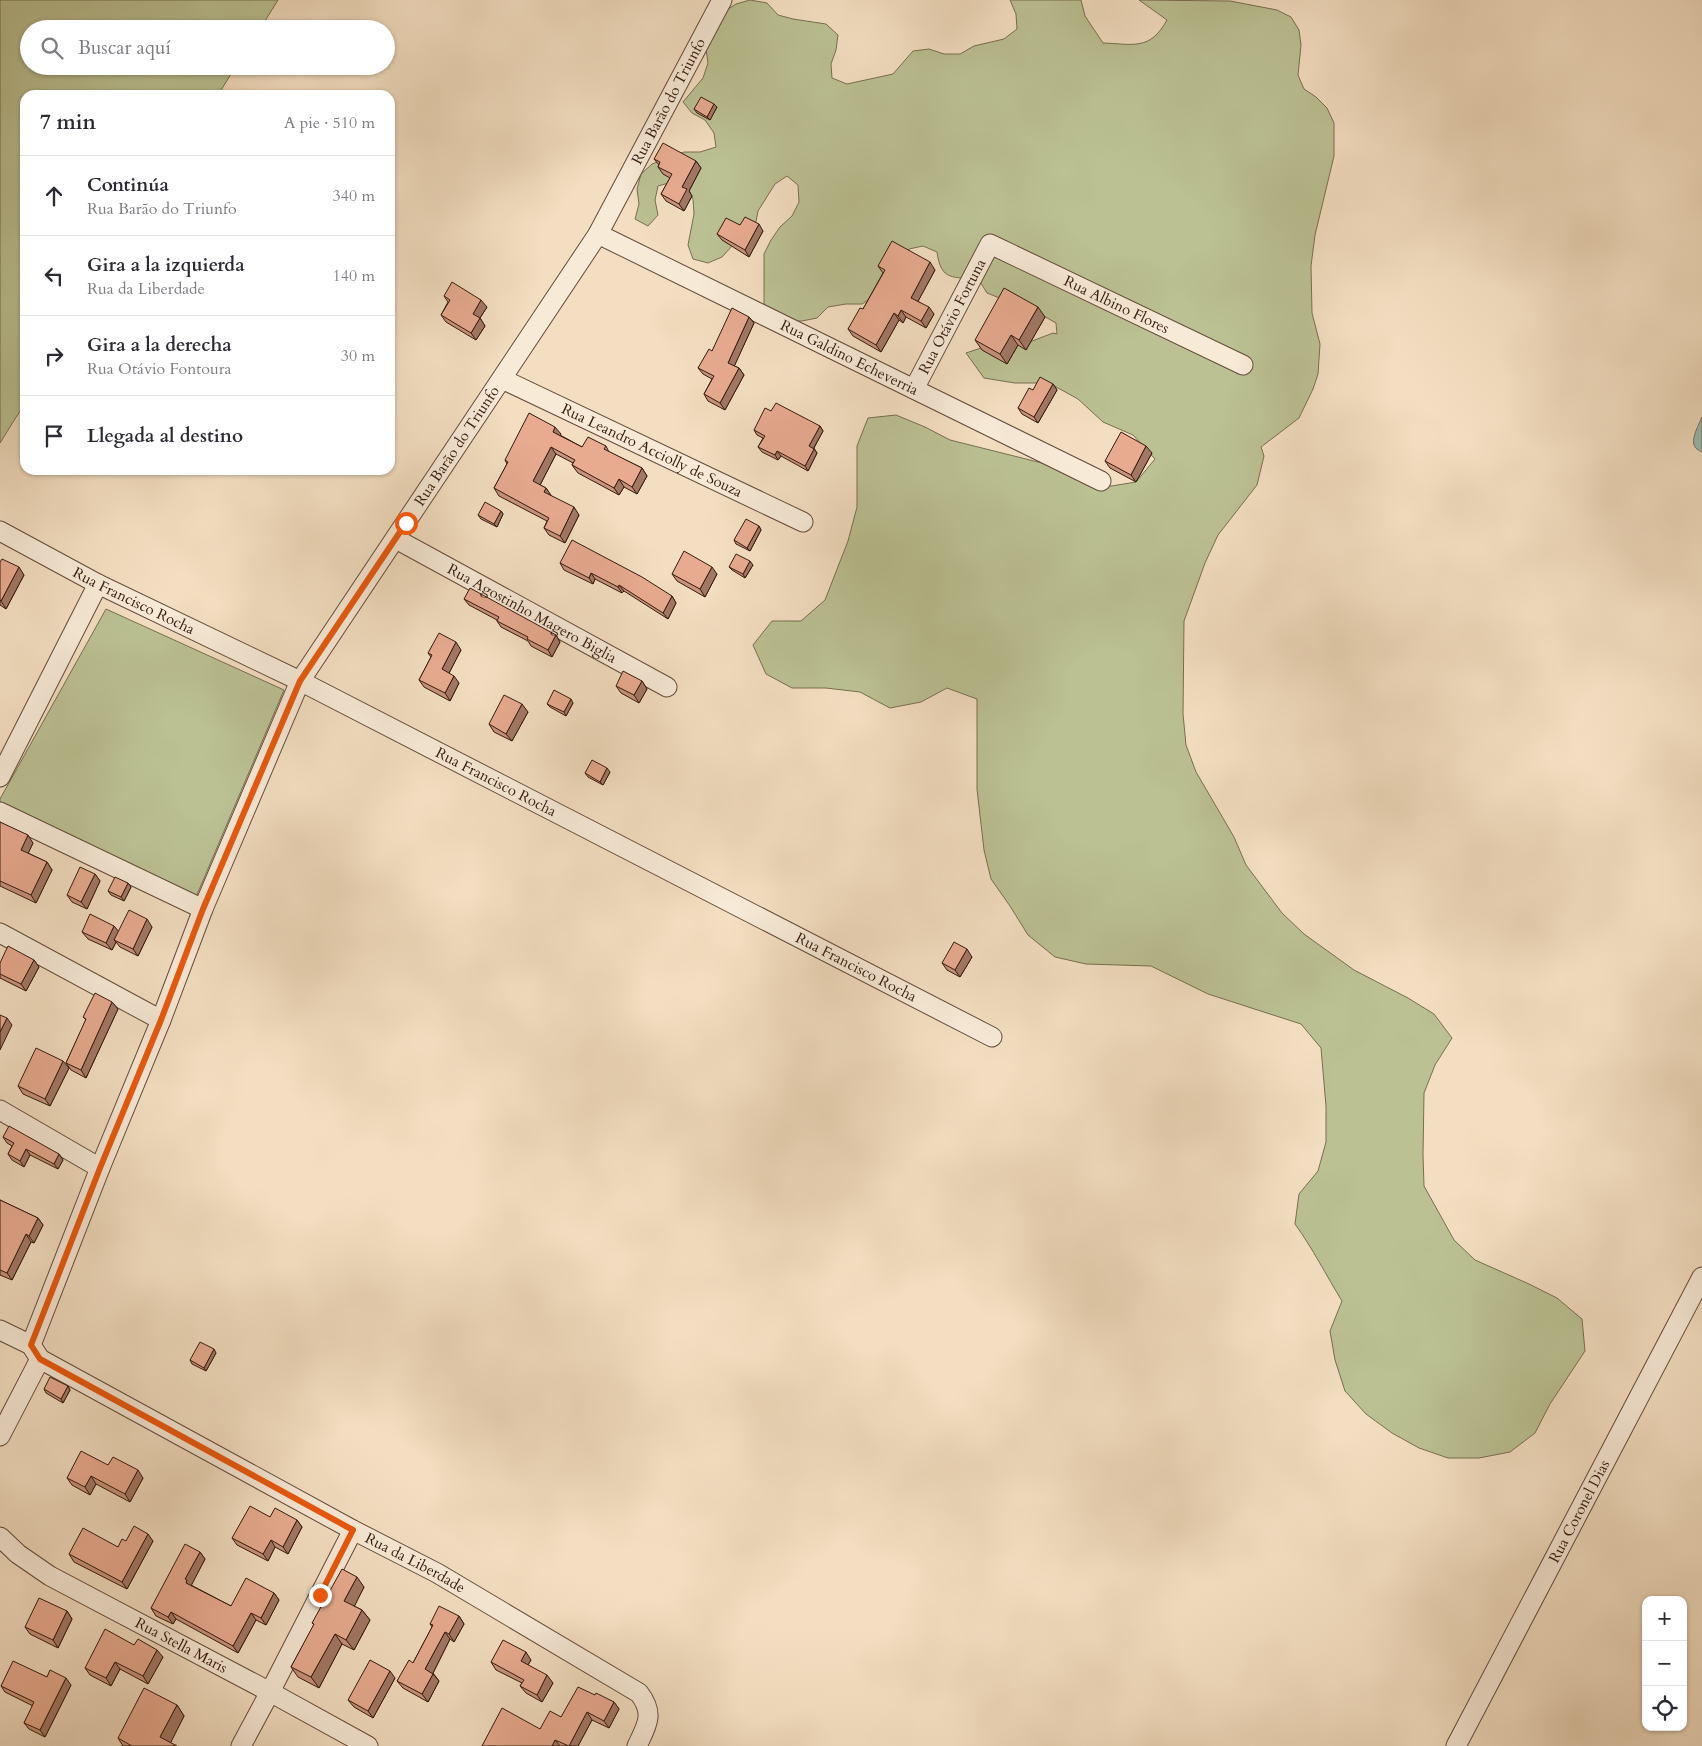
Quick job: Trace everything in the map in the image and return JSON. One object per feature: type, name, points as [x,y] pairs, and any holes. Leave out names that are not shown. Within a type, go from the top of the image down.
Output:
[{"type":"street","name":"Rua Barão do Triunfo","points":[[0,1436],[35,1352],[100,1168],[161,1020],[203,909],[300,681],[598,234],[722,0]]},
{"type":"street","name":"Rua Galdino Echeverria","points":[[598,234],[1101,481]]},
{"type":"street","name":"Rua Otávio Fortuna","points":[[914,389],[990,244]]},
{"type":"street","name":"Rua Albino Flores","points":[[990,244],[1243,365]]},
{"type":"street","name":"Rua Leandro Acciolly de Souza","points":[[502,379],[803,522]]},
{"type":"street","name":"Rua Francisco Rocha","points":[[0,530],[98,584],[300,681],[992,1037]]},
{"type":"street","name":"Rua Agostinho Magero Biglia","points":[[396,539],[667,687]]},
{"type":"street","points":[[0,776],[7,747],[98,584]]},
{"type":"street","points":[[0,812],[203,909]]},
{"type":"street","points":[[0,933],[161,1020]]},
{"type":"street","points":[[0,1110],[100,1168]]},
{"type":"street","name":"Rua Coronel Dias","points":[[1456,1746],[1702,1277]]},
{"type":"street","name":"Rua da Liberdade","points":[[0,1330],[35,1352],[353,1530],[437,1573],[639,1693],[648,1708],[649,1718],[636,1746]]},
{"type":"street","points":[[241,1746],[353,1530]]},
{"type":"street","name":"Rua Stella Maris","points":[[0,1537],[18,1554],[50,1576],[368,1746]]},
{"type":"green space","points":[[0,0],[278,0],[266,20],[20,20],[20,75],[230,75],[221,90],[20,90],[20,411],[0,443]]},
{"type":"green space","points":[[750,0],[767,3],[778,15],[826,24],[838,35],[836,50],[831,64],[832,78],[847,84],[893,74],[913,51],[929,49],[944,54],[960,54],[974,46],[1004,39],[1017,29],[1016,14],[1010,0],[1081,0],[1085,16],[1103,43],[1140,44],[1154,37],[1161,30],[1167,20],[1139,0],[1230,1],[1277,10],[1291,17],[1299,30],[1301,45],[1298,75],[1304,89],[1327,108],[1334,123],[1334,156],[1315,235],[1311,266],[1312,313],[1320,344],[1318,374],[1299,418],[1261,447],[1264,456],[1257,485],[1218,535],[1205,563],[1184,621],[1183,714],[1186,745],[1196,772],[1234,837],[1246,865],[1282,913],[1304,934],[1354,970],[1434,1014],[1452,1038],[1435,1065],[1424,1093],[1423,1155],[1424,1186],[1454,1240],[1475,1260],[1557,1298],[1582,1319],[1585,1351],[1550,1404],[1535,1433],[1510,1452],[1479,1458],[1448,1458],[1419,1448],[1392,1433],[1366,1414],[1345,1391],[1335,1360],[1330,1331],[1342,1301],[1314,1252],[1295,1224],[1299,1194],[1318,1171],[1326,1142],[1326,1106],[1321,1048],[1301,1024],[1208,994],[1151,966],[1086,964],[1055,957],[1028,935],[991,879],[984,850],[977,789],[977,699],[947,688],[921,702],[890,708],[860,692],[826,688],[792,688],[766,674],[753,645],[772,621],[801,621],[825,600],[848,541],[857,507],[857,446],[868,418],[896,415],[950,440],[1042,463],[1075,478],[1105,487],[1136,482],[1155,459],[1133,435],[1103,422],[1078,399],[1049,383],[1015,383],[984,378],[966,353],[996,343],[1027,343],[1053,333],[1057,334],[1056,323],[1042,315],[987,293],[979,280],[950,276],[942,268],[937,252],[923,246],[909,249],[904,262],[874,296],[862,304],[828,307],[817,318],[802,321],[787,321],[772,316],[764,303],[764,254],[780,227],[792,216],[799,202],[798,185],[787,176],[775,184],[758,211],[755,227],[722,257],[708,263],[693,259],[688,245],[694,214],[693,199],[687,186],[672,182],[658,186],[655,200],[658,215],[648,226],[635,219],[639,204],[637,189],[641,174],[652,164],[684,152],[700,152],[716,147],[714,133],[705,120],[692,113],[683,102],[703,78],[708,63],[706,49],[722,13],[736,4]]},
{"type":"green space","points":[[106,609],[284,690],[196,897],[0,802]]},
{"type":"water","points":[[1702,417],[1702,452],[1695,448],[1694,440]]},
{"type":"building","points":[[701,97],[714,104],[707,117],[694,109]]},
{"type":"building","points":[[663,143],[696,161],[682,187],[687,189],[679,204],[661,194],[672,174],[658,167],[660,162],[654,159]]},
{"type":"building","points":[[745,217],[759,224],[745,250],[717,234],[726,218],[740,225]]},
{"type":"building","points":[[892,241],[930,262],[911,298],[929,307],[921,321],[901,310],[898,316],[894,313],[876,345],[848,329],[860,308],[863,309],[885,270],[878,266]]},
{"type":"building","points":[[452,282],[481,300],[473,314],[480,318],[471,333],[441,315],[450,300],[444,296]]},
{"type":"building","points":[[1004,288],[1038,307],[1019,340],[1011,335],[1000,354],[975,340]]},
{"type":"building","points":[[732,308],[749,317],[728,363],[739,368],[720,403],[704,394],[714,376],[698,368],[709,349],[712,351]]},
{"type":"building","points":[[1040,377],[1053,384],[1034,417],[1018,408],[1029,388],[1033,390]]},
{"type":"building","points":[[776,403],[820,426],[809,446],[814,449],[805,466],[777,451],[775,455],[758,447],[765,436],[754,430],[765,408],[771,411]]},
{"type":"building","points":[[529,413],[555,427],[553,432],[582,447],[588,437],[606,446],[604,449],[642,468],[632,487],[619,479],[614,488],[572,465],[575,460],[551,447],[533,481],[546,488],[544,492],[574,507],[560,536],[544,528],[549,518],[494,488],[508,462],[505,460]]},
{"type":"building","points":[[1121,432],[1146,446],[1131,475],[1105,461]]},
{"type":"building","points":[[485,502],[501,511],[494,524],[478,515]]},
{"type":"building","points":[[746,519],[759,526],[747,548],[734,540]]},
{"type":"building","points":[[572,540],[642,577],[672,596],[663,613],[619,585],[618,587],[591,573],[589,578],[560,563]]},
{"type":"building","points":[[684,551],[712,567],[700,589],[672,574]]},
{"type":"building","points":[[736,554],[750,561],[743,574],[729,567]]},
{"type":"building","points":[[2,559],[19,567],[1,601],[0,562]]},
{"type":"building","points":[[470,588],[556,635],[548,650],[497,621],[499,617],[464,599]]},
{"type":"building","points":[[439,633],[456,642],[442,669],[454,676],[445,693],[419,680],[432,655],[428,653]]},
{"type":"building","points":[[623,671],[642,681],[634,695],[616,686]]},
{"type":"building","points":[[554,690],[571,699],[564,712],[547,704]]},
{"type":"building","points":[[504,695],[522,704],[506,734],[489,724]]},
{"type":"building","points":[[592,760],[607,768],[600,782],[585,773]]},
{"type":"building","points":[[0,822],[28,835],[21,850],[47,862],[31,895],[0,881]]},
{"type":"building","points":[[80,867],[95,874],[81,902],[67,895]]},
{"type":"building","points":[[115,877],[128,883],[121,897],[108,891]]},
{"type":"building","points":[[129,910],[147,919],[133,949],[114,940]]},
{"type":"building","points":[[90,914],[114,926],[106,943],[82,932]]},
{"type":"building","points":[[954,942],[967,949],[955,970],[942,963]]},
{"type":"building","points":[[8,946],[34,960],[21,984],[0,974],[0,963]]},
{"type":"building","points":[[95,993],[112,1002],[81,1070],[66,1063],[86,1019],[83,1017]]},
{"type":"building","points":[[0,1015],[7,1018],[0,1032]]},
{"type":"building","points":[[36,1048],[63,1061],[45,1099],[18,1086]]},
{"type":"building","points":[[9,1126],[59,1154],[54,1164],[26,1149],[20,1161],[8,1154],[14,1143],[3,1137]]},
{"type":"building","points":[[0,1200],[38,1218],[29,1236],[26,1234],[7,1273],[0,1270]]},
{"type":"building","points":[[200,1342],[214,1349],[204,1368],[190,1360]]},
{"type":"building","points":[[50,1377],[68,1386],[61,1399],[44,1389]]},
{"type":"building","points":[[81,1451],[108,1465],[113,1457],[138,1470],[125,1494],[91,1476],[85,1487],[67,1478]]},
{"type":"building","points":[[250,1506],[270,1517],[275,1508],[297,1520],[283,1547],[271,1540],[263,1554],[232,1538]]},
{"type":"building","points":[[134,1526],[148,1534],[122,1582],[69,1554],[83,1528],[118,1547],[122,1539],[126,1541]]},
{"type":"building","points":[[185,1544],[200,1552],[185,1579],[187,1580],[186,1583],[231,1606],[246,1578],[274,1593],[261,1618],[251,1613],[233,1646],[171,1612],[168,1617],[151,1608]]},
{"type":"building","points":[[342,1569],[357,1577],[344,1601],[362,1610],[346,1640],[335,1634],[311,1677],[291,1667],[314,1624],[312,1623]]},
{"type":"building","points":[[39,1598],[67,1611],[53,1640],[25,1627]]},
{"type":"building","points":[[439,1606],[459,1616],[449,1634],[445,1632],[425,1669],[433,1674],[422,1694],[397,1681],[409,1660],[413,1663],[433,1625],[430,1624]]},
{"type":"building","points":[[105,1629],[134,1645],[138,1639],[157,1650],[143,1676],[115,1662],[106,1678],[85,1668]]},
{"type":"building","points":[[503,1640],[526,1652],[521,1661],[547,1675],[537,1695],[520,1686],[524,1680],[491,1662]]},
{"type":"building","points":[[370,1660],[390,1671],[368,1711],[348,1700]]},
{"type":"building","points":[[13,1661],[47,1677],[50,1670],[66,1678],[40,1730],[24,1723],[34,1702],[1,1686]]},
{"type":"building","points":[[578,1687],[614,1702],[604,1721],[587,1712],[569,1746],[555,1740],[552,1746],[482,1746],[502,1708],[540,1729],[550,1711],[561,1717]]},
{"type":"building","points":[[144,1688],[177,1705],[160,1737],[177,1746],[132,1746],[118,1738]]},
{"type":"route","points":[[320,1595],[353,1530],[40,1359],[31,1345],[100,1168],[161,1020],[203,909],[300,681],[406,523]]}]
